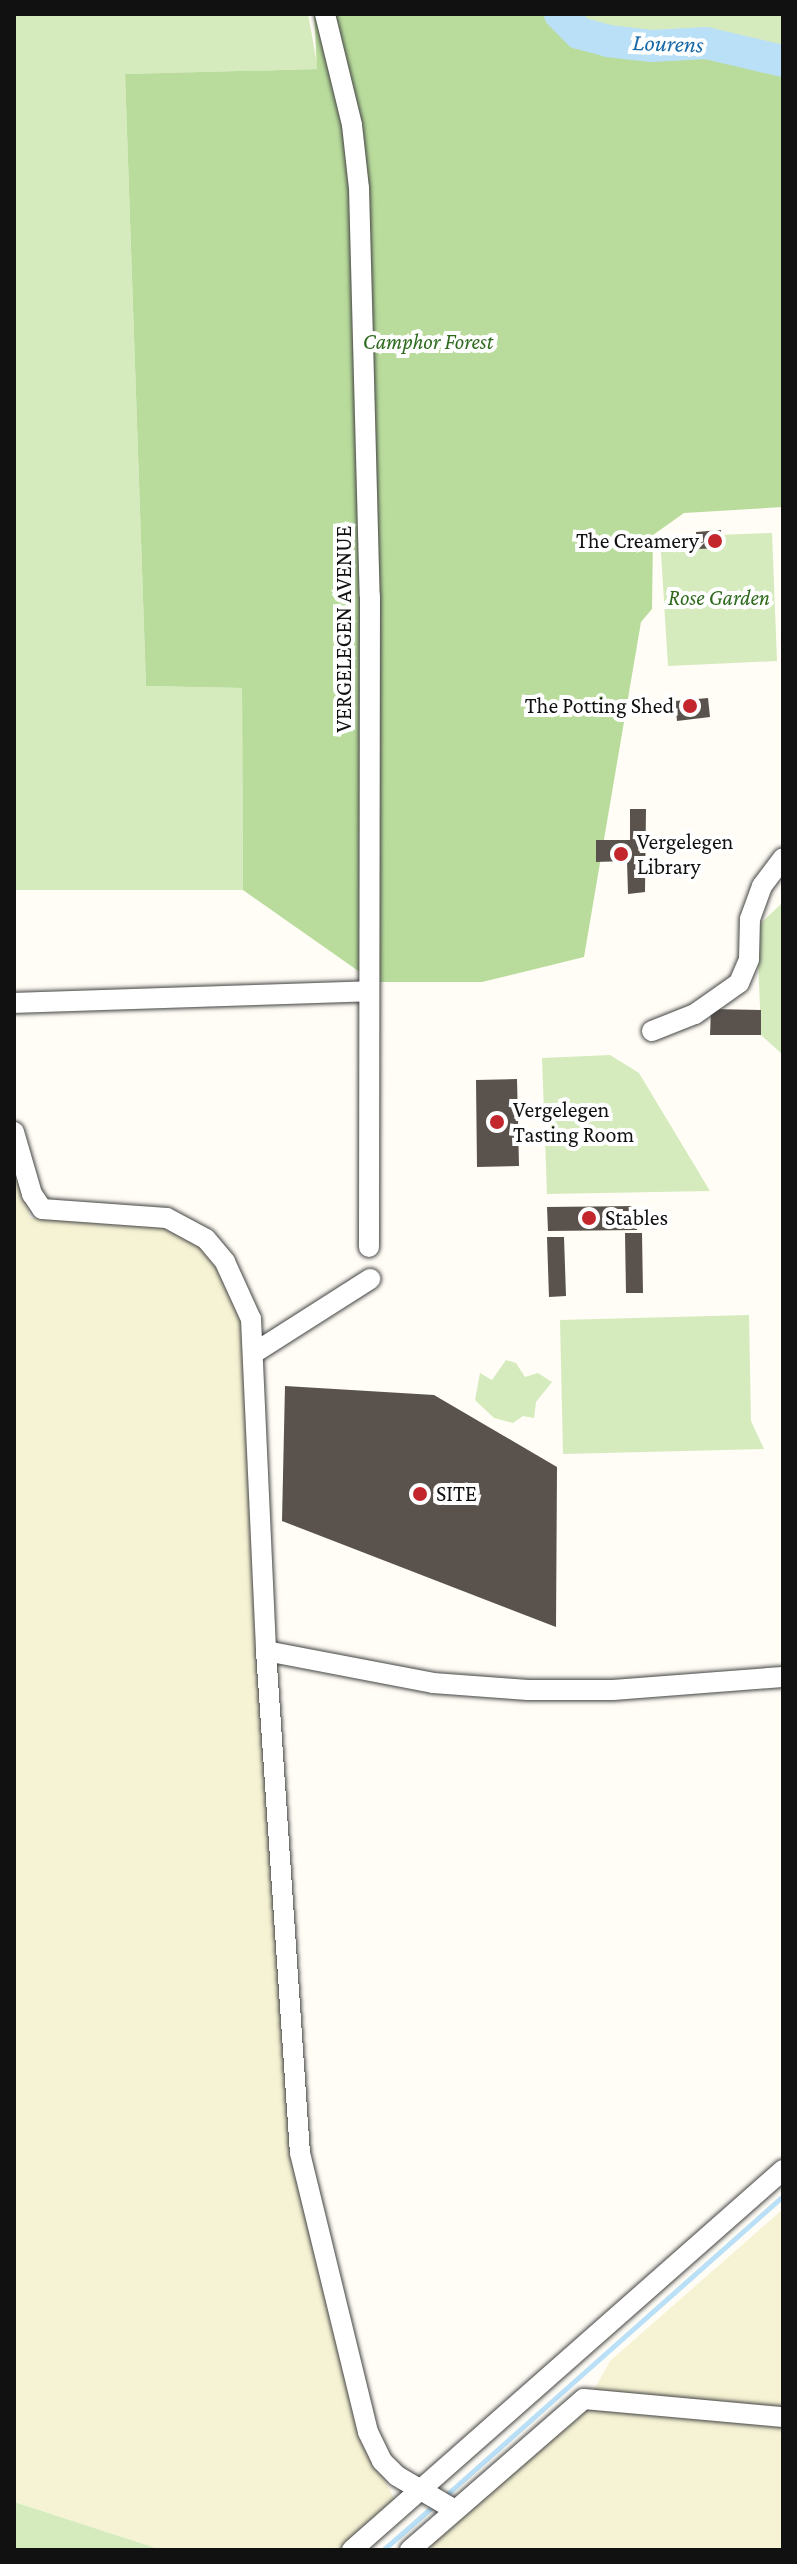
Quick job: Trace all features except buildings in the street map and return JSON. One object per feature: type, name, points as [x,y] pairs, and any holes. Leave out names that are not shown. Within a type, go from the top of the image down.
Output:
[{"type":"street","name":"VERGELEGEN AVENUE","points":[[325,14],[352,125],[359,188],[370,596],[369,1247]]},
{"type":"street","points":[[652,1031],[695,1014],[739,983],[749,959],[750,919],[762,886],[783,858]]},
{"type":"street","points":[[14,1003],[367,991]]},
{"type":"street","points":[[14,1132],[32,1194],[42,1209],[167,1218],[206,1239],[225,1262],[251,1319],[266,1651],[300,2153],[368,2432],[382,2461],[455,2510]]},
{"type":"street","points":[[254,1353],[370,1279]]},
{"type":"street","points":[[266,1651],[433,1683],[528,1690],[642,1689],[783,1677]]},
{"type":"street","points":[[352,2550],[783,2170]]},
{"type":"street","points":[[410,2550],[584,2399],[783,2417]]},
{"type":"shaded area","points":[[14,1145],[30,1218],[160,1223],[206,1246],[241,1307],[292,2154],[363,2436],[396,2503],[343,2550],[162,2550],[14,2502]]},
{"type":"shaded area","points":[[783,2209],[783,2550],[421,2550],[585,2406],[610,2361]]},
{"type":"green space","points":[[14,14],[308,14],[318,69],[125,74],[146,686],[242,688],[243,890],[14,890]]},
{"type":"green space","name":"Camphor Forest","points":[[314,14],[547,14],[573,44],[606,53],[705,57],[783,76],[783,507],[684,513],[653,535],[652,609],[641,622],[584,957],[482,982],[374,982],[243,890],[242,688],[146,686],[125,74],[317,69]]},
{"type":"green space","points":[[547,14],[783,14],[783,76],[705,57],[606,53],[573,44]]},
{"type":"green space","name":"Rose Garden","points":[[772,533],[777,661],[668,666],[660,537]]},
{"type":"green space","points":[[783,902],[783,1055],[761,1035],[757,927]]},
{"type":"green space","points":[[610,1055],[639,1073],[710,1191],[547,1194],[542,1058]]},
{"type":"green space","points":[[749,1315],[751,1421],[764,1449],[563,1454],[560,1320]]},
{"type":"green space","points":[[506,1360],[516,1363],[525,1377],[538,1373],[552,1382],[536,1402],[534,1418],[523,1416],[513,1423],[494,1418],[475,1400],[480,1373],[492,1380]]},
{"type":"green space","points":[[14,2502],[162,2550],[14,2550]]},
{"type":"waterway","name":"Lourens","points":[[560,14],[579,33],[608,41],[652,46],[706,43],[783,61]]},
{"type":"waterway","points":[[445,2496],[783,2196]]},
{"type":"waterway","points":[[383,2550],[433,2506]]},
{"type":"place","name":"The Creamery","points":[[715,541]]},
{"type":"place","name":"The Potting Shed","points":[[690,706]]},
{"type":"place","name":"Vergelegen Library","points":[[621,854]]},
{"type":"place","name":"Vergelegen Tasting Room","points":[[497,1122]]},
{"type":"place","name":"Stables","points":[[589,1218]]},
{"type":"place","name":"SITE","points":[[420,1494]]}]
